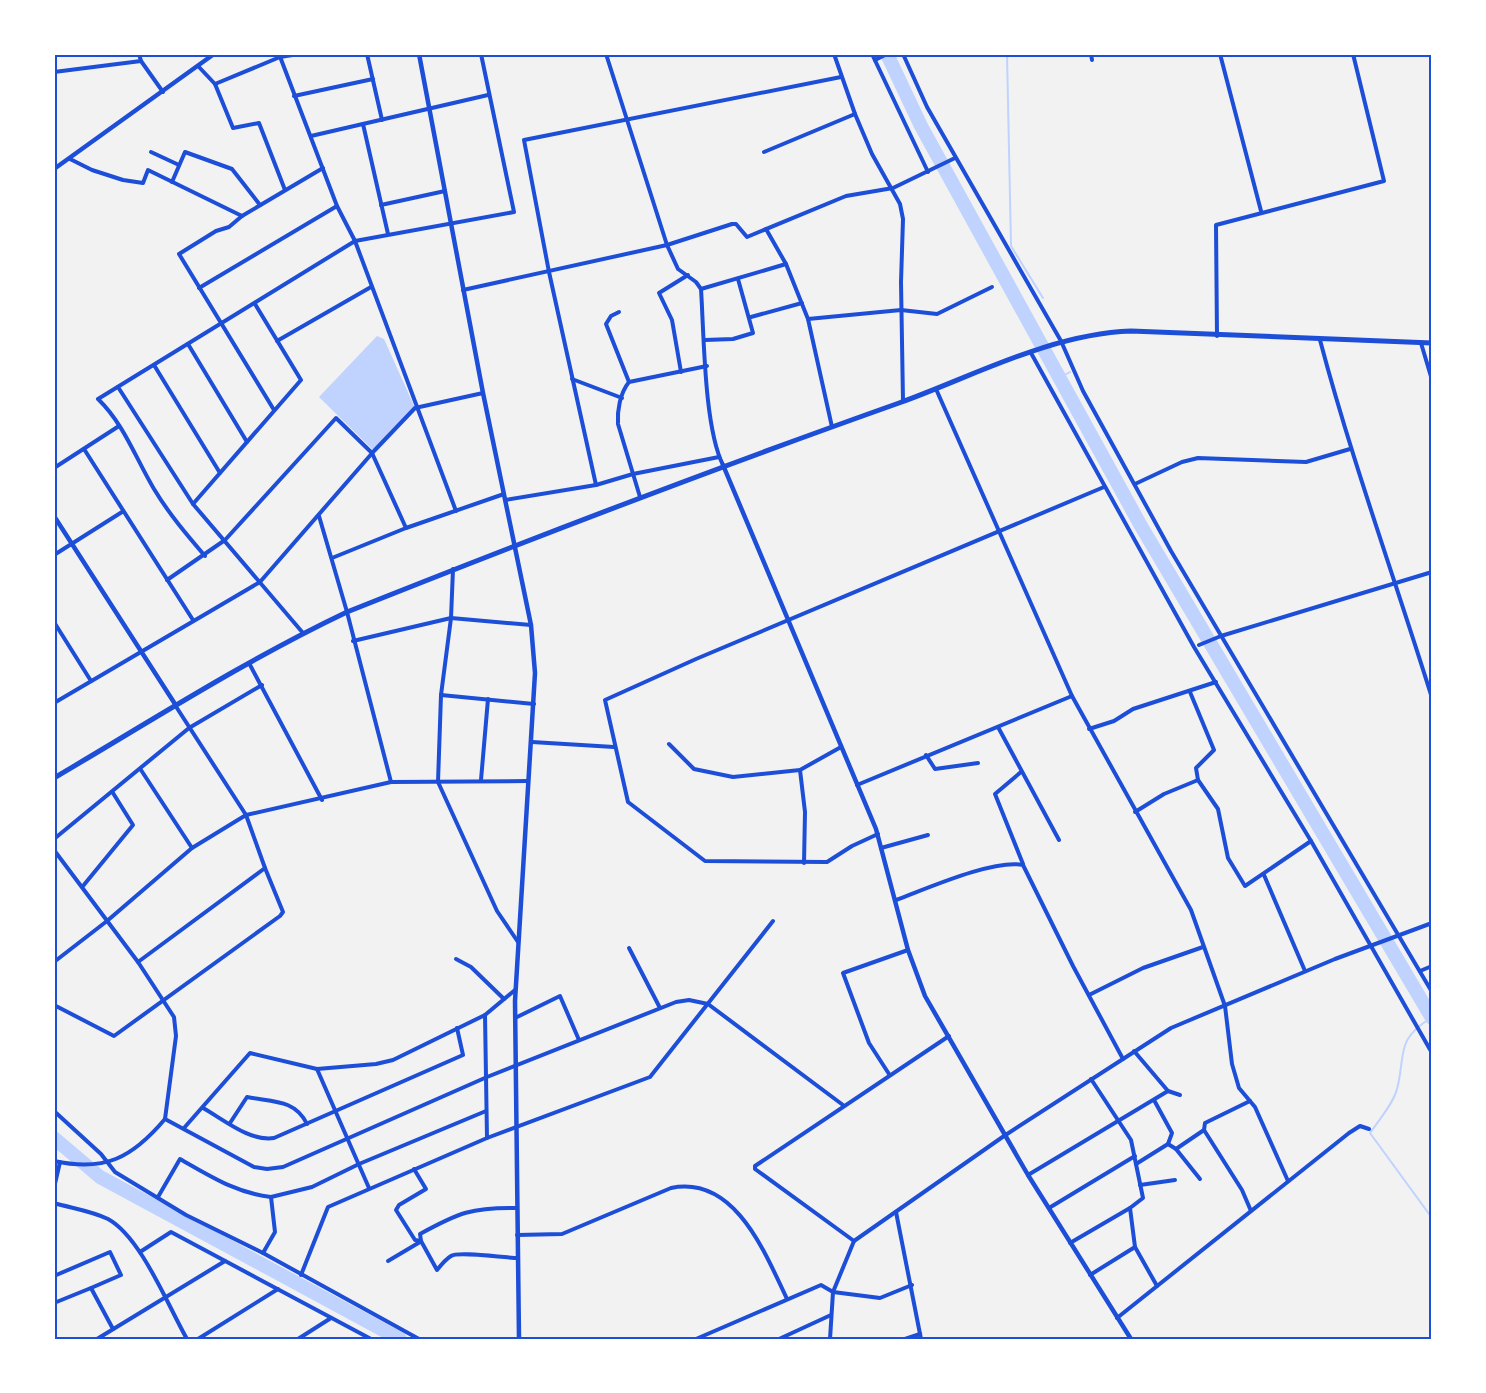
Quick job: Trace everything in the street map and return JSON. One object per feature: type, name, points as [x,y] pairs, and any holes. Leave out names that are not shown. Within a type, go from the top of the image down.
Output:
[{"type":"main road","points":[[54,778],[175,704],[303,633],[347,612],[723,465],[936,389],[1058,342],[1098,332],[1131,331],[1432,344]]},
{"type":"street","points":[[139,54],[141,61],[163,92]]},
{"type":"street","points":[[54,170],[214,54]]},
{"type":"street","points":[[215,84],[279,56],[298,54]]},
{"type":"street","points":[[368,54],[382,120]]},
{"type":"street","points":[[419,54],[483,393],[531,625],[535,673],[515,990],[519,1339]]},
{"type":"street","points":[[205,555],[174,519],[154,490],[114,414],[98,399],[355,241],[514,212],[481,54]]},
{"type":"street","points":[[606,54],[667,245],[678,268],[701,289],[706,366],[715,444],[719,457],[878,834],[908,950],[925,996],[1004,1136],[1131,1339]]},
{"type":"street","points":[[834,54],[855,114],[872,154],[893,188],[903,219],[901,310],[903,401]]},
{"type":"street","points":[[872,54],[930,171]]},
{"type":"street","points":[[875,60],[887,54]]},
{"type":"street","points":[[903,54],[953,160],[1058,342],[1135,484],[1221,636],[1396,935],[1432,992]]},
{"type":"street","points":[[1091,54],[1092,60]]},
{"type":"street","points":[[1220,54],[1261,211]]},
{"type":"street","points":[[1217,336],[1216,225],[1261,211],[1384,181],[1353,54]]},
{"type":"street","points":[[279,56],[337,207],[355,241],[415,408],[456,511]]},
{"type":"street","points":[[54,72],[141,61]]},
{"type":"street","points":[[198,66],[215,84],[233,128],[259,123],[285,190]]},
{"type":"street","points":[[596,484],[549,272],[524,140],[841,77]]},
{"type":"street","points":[[294,96],[373,79]]},
{"type":"street","points":[[310,136],[488,95]]},
{"type":"street","points":[[764,152],[855,114]]},
{"type":"street","points":[[363,124],[388,234]]},
{"type":"street","points":[[151,152],[179,165]]},
{"type":"street","points":[[172,182],[185,152],[232,169],[260,205]]},
{"type":"street","points":[[70,159],[92,170],[123,180],[144,183],[148,170],[242,216]]},
{"type":"street","points":[[464,290],[667,245],[732,224],[740,227],[747,237],[846,196],[893,188],[953,160]]},
{"type":"street","points":[[274,410],[179,254],[216,231],[229,227],[242,216],[323,168]]},
{"type":"street","points":[[381,205],[446,191]]},
{"type":"street","points":[[199,288],[337,207]]},
{"type":"street","points":[[766,229],[786,264],[808,319],[832,427]]},
{"type":"street","points":[[701,289],[786,264]]},
{"type":"street","points":[[681,372],[672,320],[659,293],[688,275]]},
{"type":"street","points":[[705,340],[751,335],[751,318],[744,305],[738,279]]},
{"type":"street","points":[[277,341],[371,287]]},
{"type":"street","points":[[808,319],[901,310],[937,314],[993,287]]},
{"type":"street","points":[[751,318],[802,303]]},
{"type":"street","points":[[193,504],[301,380],[255,304]]},
{"type":"street","points":[[619,312],[611,316],[606,324],[629,382],[622,398],[618,424],[640,497]]},
{"type":"street","points":[[1320,340],[1350,449],[1396,582],[1432,698]]},
{"type":"street","points":[[1421,343],[1432,380]]},
{"type":"street","points":[[188,344],[247,442]]},
{"type":"street","points":[[1031,353],[1104,487],[1432,1053]]},
{"type":"street","points":[[154,365],[220,473]]},
{"type":"street","points":[[629,382],[706,366]]},
{"type":"street","points":[[572,379],[622,398]]},
{"type":"street","points":[[118,387],[193,504],[303,633]]},
{"type":"street","points":[[936,389],[1072,696],[1191,910],[1225,1006],[1232,1064],[1239,1088],[1264,1124],[1288,1181]]},
{"type":"street","points":[[54,703],[260,582],[372,453],[415,408],[483,393]]},
{"type":"street","points":[[167,580],[225,540],[336,418],[372,453],[406,528]]},
{"type":"street","points":[[54,468],[119,426]]},
{"type":"street","points":[[84,449],[122,512],[193,620]]},
{"type":"street","points":[[1135,484],[1182,462],[1198,458],[1306,462],[1350,449]]},
{"type":"street","points":[[332,558],[406,528],[505,497],[596,484],[633,474],[719,457]]},
{"type":"street","points":[[878,834],[852,846],[835,859],[804,863],[712,861],[700,858],[628,802],[614,747],[607,698],[1104,487]]},
{"type":"street","points":[[54,555],[122,512]]},
{"type":"street","points":[[319,515],[391,782]]},
{"type":"street","points":[[54,516],[246,815],[283,912],[114,1036],[54,1005]]},
{"type":"street","points":[[453,569],[451,618],[441,695],[438,782],[497,910],[518,943]]},
{"type":"street","points":[[1199,645],[1221,636],[1432,572]]},
{"type":"street","points":[[353,641],[451,618],[531,625]]},
{"type":"street","points":[[54,622],[91,681]]},
{"type":"street","points":[[249,663],[322,800]]},
{"type":"street","points":[[1089,729],[1114,721],[1133,709],[1216,682]]},
{"type":"street","points":[[54,839],[141,770],[189,728],[262,686]]},
{"type":"street","points":[[1190,692],[1214,750],[1196,768],[1198,780],[1218,809],[1228,858],[1245,886],[1311,841]]},
{"type":"street","points":[[441,695],[534,704]]},
{"type":"street","points":[[857,785],[1072,696]]},
{"type":"street","points":[[481,780],[488,699]]},
{"type":"street","points":[[998,727],[1059,840]]},
{"type":"street","points":[[532,742],[614,747]]},
{"type":"street","points":[[669,744],[688,766],[698,771],[733,777],[801,770],[841,747]]},
{"type":"street","points":[[926,755],[935,769],[978,763]]},
{"type":"street","points":[[141,770],[192,848]]},
{"type":"street","points":[[801,770],[805,812],[804,863]]},
{"type":"street","points":[[1021,772],[995,794],[1023,865],[1124,1059]]},
{"type":"street","points":[[1135,812],[1164,794],[1198,780]]},
{"type":"street","points":[[54,962],[108,921],[192,848],[246,815],[322,800],[391,782],[528,781]]},
{"type":"street","points":[[83,886],[133,825],[113,793]]},
{"type":"street","points":[[881,848],[928,835]]},
{"type":"street","points":[[54,850],[166,1000],[174,1017],[176,1036],[165,1119],[142,1143],[108,1163],[80,1166],[54,1161]]},
{"type":"street","points":[[896,900],[974,872],[1014,863],[1023,865]]},
{"type":"street","points":[[138,962],[265,868]]},
{"type":"street","points":[[1264,874],[1305,971]]},
{"type":"street","points":[[301,1275],[328,1207],[487,1137],[650,1077],[773,921]]},
{"type":"street","points":[[830,1339],[833,1292],[854,1241],[1004,1136],[1171,1028],[1305,971],[1432,923]]},
{"type":"street","points":[[1089,995],[1143,968],[1203,947]]},
{"type":"street","points":[[629,948],[660,1008]]},
{"type":"street","points":[[889,1074],[869,1042],[843,973],[908,950]]},
{"type":"street","points":[[456,959],[471,967],[504,999]]},
{"type":"street","points":[[1419,971],[1432,966]]},
{"type":"street","points":[[184,1128],[250,1053],[316,1069],[376,1064],[393,1060],[485,1015],[515,990]]},
{"type":"street","points":[[515,1018],[560,996],[579,1040]]},
{"type":"street","points":[[165,1119],[254,1167],[267,1169],[297,1161],[487,1077],[579,1040],[676,1002],[689,1000],[708,1004],[843,1105]]},
{"type":"street","points":[[485,1015],[487,1137]]},
{"type":"street","points":[[203,1108],[251,1135],[266,1139],[307,1124],[464,1055],[457,1028]]},
{"type":"street","points":[[854,1241],[755,1169],[754,1166],[948,1036]]},
{"type":"street","points":[[1134,1052],[1167,1091],[1180,1095]]},
{"type":"street","points":[[316,1069],[369,1188]]},
{"type":"street","points":[[1070,1243],[1130,1209],[1143,1198],[1131,1140],[1091,1079]]},
{"type":"street","points":[[1028,1175],[1167,1091]]},
{"type":"street","points":[[230,1123],[247,1097],[294,1107],[301,1112],[307,1124]]},
{"type":"street","points":[[1136,1164],[1168,1144],[1172,1133],[1154,1100]]},
{"type":"street","points":[[1250,1101],[1205,1123],[1204,1130],[1242,1190],[1251,1211]]},
{"type":"street","points":[[54,1111],[115,1172],[186,1215],[263,1253],[419,1339]]},
{"type":"street","points":[[158,1197],[180,1159],[227,1186],[254,1195],[271,1197],[312,1187],[359,1164],[486,1111]]},
{"type":"street","points":[[1117,1318],[1349,1133],[1360,1126],[1369,1129]]},
{"type":"street","points":[[1176,1149],[1204,1130]]},
{"type":"street","points":[[1168,1144],[1176,1149],[1200,1179]]},
{"type":"street","points":[[1049,1208],[1135,1156]]},
{"type":"street","points":[[54,1188],[60,1162]]},
{"type":"street","points":[[414,1169],[426,1190],[399,1205],[396,1210],[415,1240],[421,1241]]},
{"type":"street","points":[[1140,1185],[1175,1180]]},
{"type":"street","points":[[517,1235],[562,1234],[670,1188],[683,1185],[709,1192],[732,1208],[751,1227],[787,1299]]},
{"type":"street","points":[[263,1253],[275,1232],[271,1197]]},
{"type":"street","points":[[54,1203],[107,1219],[122,1229],[140,1252],[187,1339]]},
{"type":"street","points":[[517,1208],[484,1207],[458,1214],[420,1234],[421,1241],[437,1270],[452,1255],[466,1252],[476,1257],[518,1258]]},
{"type":"street","points":[[1130,1209],[1135,1247],[1157,1286]]},
{"type":"street","points":[[896,1212],[912,1285],[920,1337],[905,1339]]},
{"type":"street","points":[[140,1252],[171,1232],[371,1339]]},
{"type":"street","points":[[388,1261],[421,1241]]},
{"type":"street","points":[[1090,1275],[1135,1247]]},
{"type":"street","points":[[54,1276],[110,1252],[121,1275],[54,1303]]},
{"type":"street","points":[[97,1339],[225,1260]]},
{"type":"street","points":[[696,1339],[821,1286],[833,1292],[880,1298],[912,1285]]},
{"type":"street","points":[[91,1288],[113,1329]]},
{"type":"street","points":[[198,1339],[279,1289]]},
{"type":"street","points":[[779,1339],[831,1315]]},
{"type":"street","points":[[298,1339],[331,1318]]},
{"type":"water","points":[[377,336],[384,339],[415,408],[374,451],[319,397]]},
{"type":"waterway","points":[[887,54],[921,126],[1141,526],[1432,1018]]},
{"type":"waterway","points":[[1007,54],[1011,246],[1043,298]]},
{"type":"waterway","points":[[1061,377],[1070,372]]},
{"type":"waterway","points":[[1431,1018],[1412,1033],[1407,1041],[1395,1095],[1370,1133],[1432,1218]]},
{"type":"waterway","points":[[54,1138],[100,1177],[400,1339]]},
{"type":"waterway","points":[[393,1335],[394,1339]]}]
